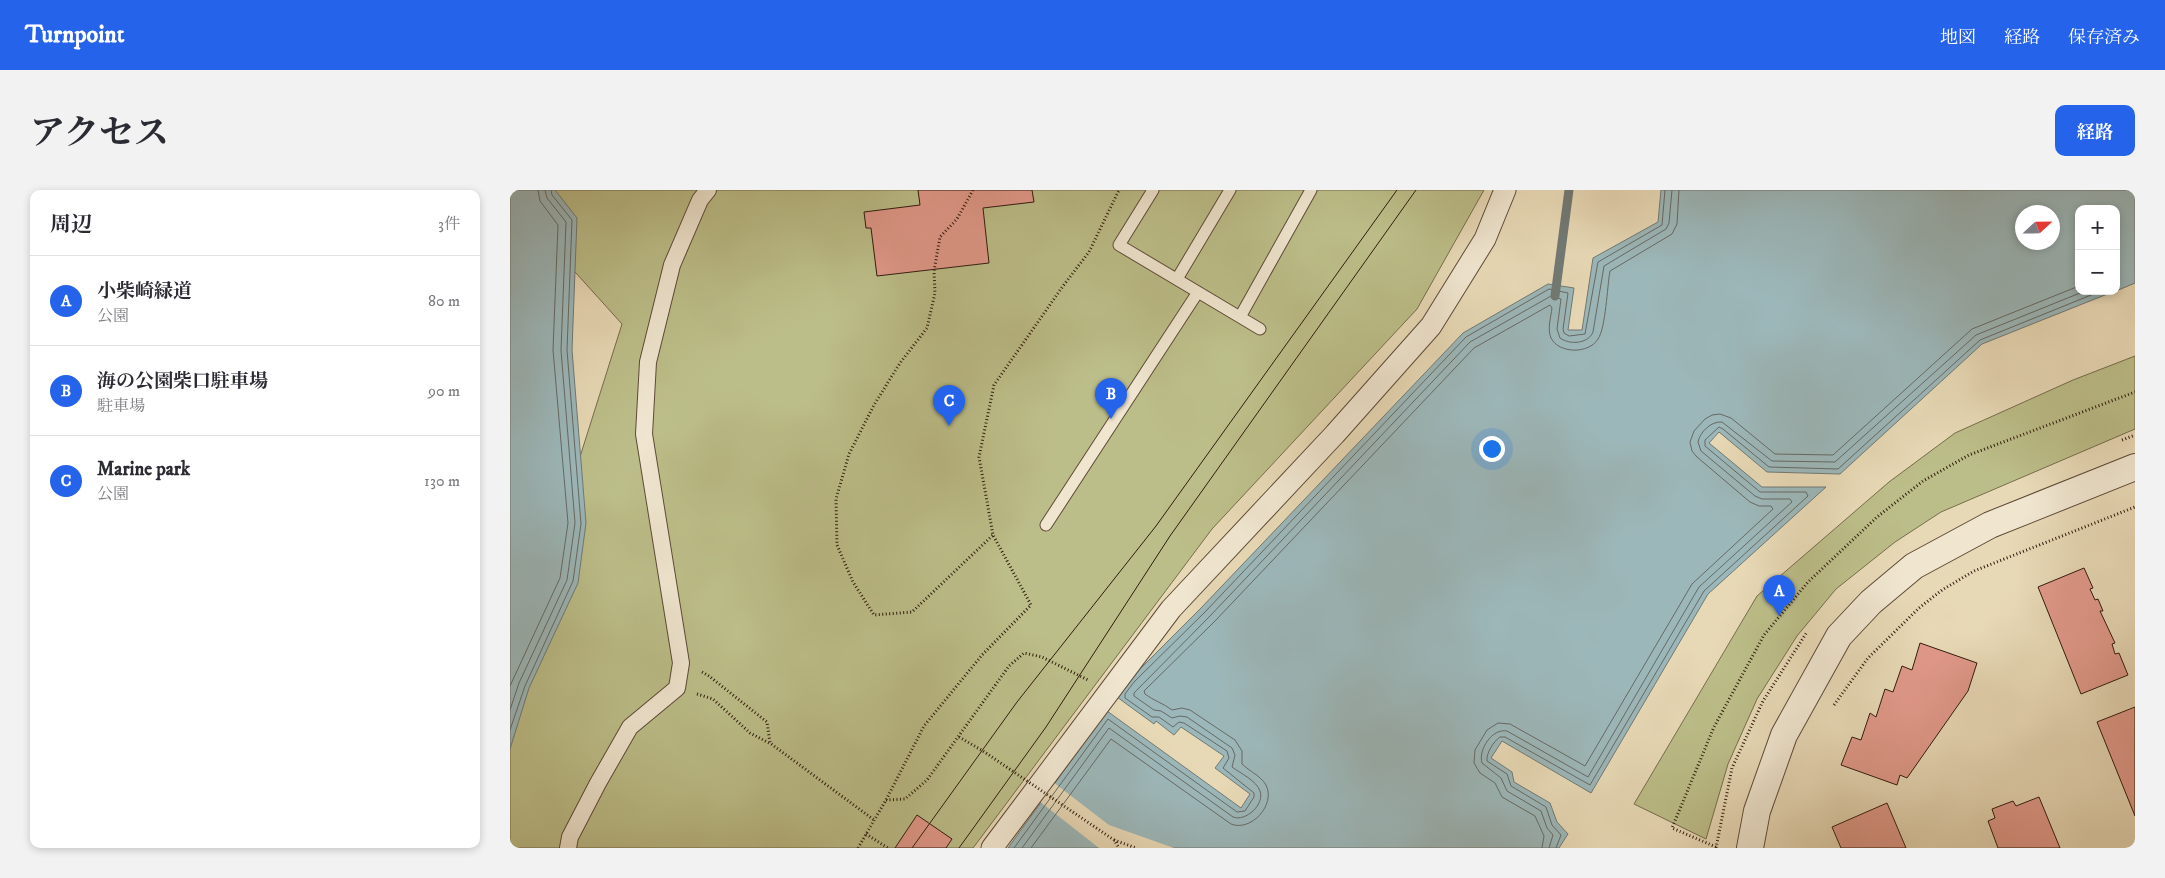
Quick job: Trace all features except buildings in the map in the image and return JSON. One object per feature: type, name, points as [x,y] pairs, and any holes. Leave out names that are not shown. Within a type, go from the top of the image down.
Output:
[{"type":"street","points":[[568,848],[570,837],[630,727],[677,688],[680,663],[644,434],[648,362],[672,265],[700,200],[708,190]]},
{"type":"street","points":[[992,848],[1171,609],[1336,434],[1431,326],[1484,239],[1506,190]]},
{"type":"street","points":[[1750,848],[1757,811],[1784,735],[1839,636],[1871,602],[1914,566],[1990,525],[2135,468]]},
{"type":"lane","points":[[1153,190],[1119,245],[1260,328]]},
{"type":"lane","points":[[1177,280],[1230,190]]},
{"type":"lane","points":[[1240,317],[1311,190]]},
{"type":"lane","points":[[1046,525],[1198,292]]},
{"type":"path","points":[[973,190],[957,219],[940,237],[934,270],[935,293],[927,328],[900,364],[874,405],[849,454],[836,499],[837,544],[853,582],[874,615],[912,612],[993,535]]},
{"type":"path","points":[[858,848],[886,800],[924,726],[982,655],[1031,604],[993,535],[978,457],[994,385],[1088,252],[1119,190]]},
{"type":"path","points":[[1834,706],[1868,658],[1918,608],[1942,590],[1974,571],[2135,507]]},
{"type":"path","points":[[886,800],[905,799],[927,780],[1009,666],[1024,653],[1042,658],[1110,691]]},
{"type":"path","points":[[680,663],[709,676],[767,722],[770,743]]},
{"type":"path","points":[[713,699],[750,733],[770,743],[874,820]]},
{"type":"path","points":[[959,737],[983,751],[1114,840],[1136,848]]},
{"type":"path","points":[[866,834],[888,848]]},
{"type":"path","points":[[1114,840],[1119,848]]},
{"type":"green space","points":[[510,190],[1484,190],[1417,309],[1212,529],[973,848],[510,848],[510,678],[622,324],[510,200]]},
{"type":"green space","points":[[2135,356],[2135,429],[1941,512],[1895,542],[1836,589],[1797,636],[1757,699],[1728,764],[1706,839],[1634,804],[1757,596],[1889,482],[1955,433],[2073,380]]},
{"type":"water","points":[[510,190],[555,190],[577,218],[572,350],[586,523],[578,583],[529,688],[510,749]]},
{"type":"water","points":[[1661,190],[2135,190],[2135,283],[2120,289],[2120,205],[2075,205],[2075,295],[2105,295],[1982,344],[1840,474],[1767,472],[1719,432],[1709,443],[1762,487],[1826,487],[1708,594],[1591,793],[1502,741],[1491,758],[1512,772],[1514,782],[1550,803],[1557,822],[1568,834],[1559,848],[1008,848],[1107,711],[1241,808],[1250,794],[1215,768],[1224,756],[1181,727],[1174,735],[1156,721],[1154,724],[1117,697],[1130,679],[1201,608],[1463,333],[1548,284],[1574,288],[1568,330],[1582,330],[1593,258],[1658,222]]},
{"type":"pier","points":[[1053,782],[1109,825],[1174,848],[1099,848],[1039,801]]},
{"type":"waterway","points":[[1555,296],[1569,190]]},
{"type":"tram line","points":[[912,848],[1017,702],[1156,526],[1397,190]]},
{"type":"tram line","points":[[959,848],[1046,727],[1170,536],[1416,190]]},
{"type":"place","name":"海の公園柴口駐車場","points":[[1111,419]]},
{"type":"place","name":"Marine park","points":[[949,426]]},
{"type":"place","name":"小柴崎緑道","points":[[1779,616]]}]
